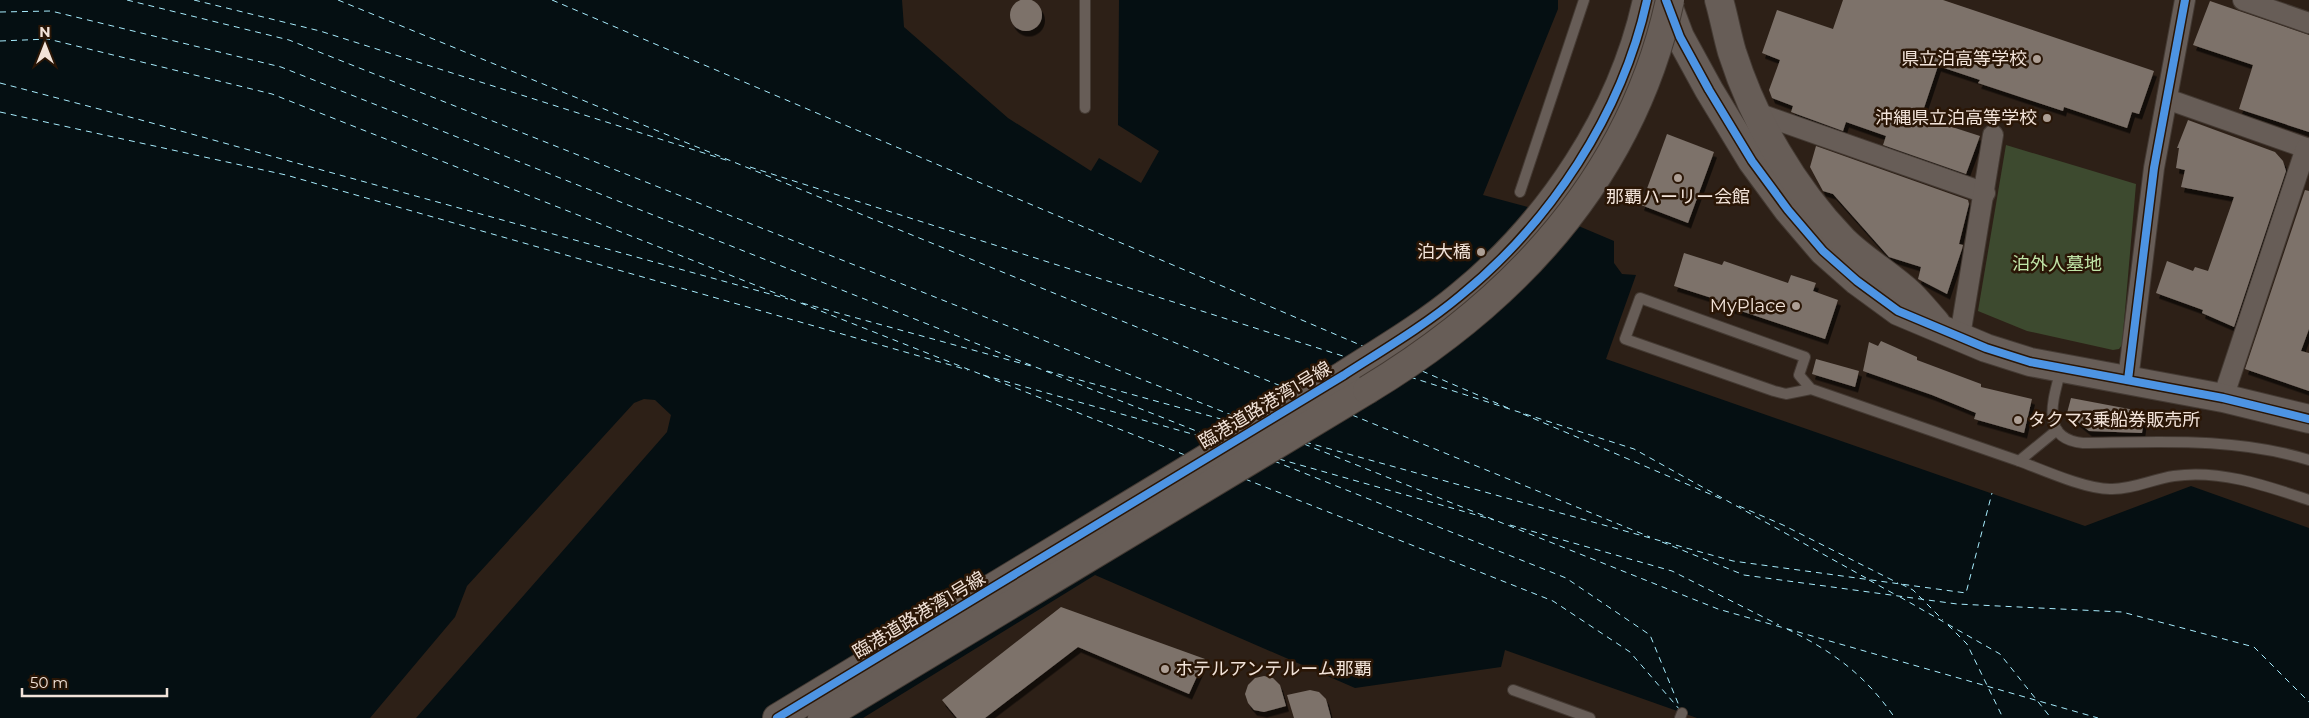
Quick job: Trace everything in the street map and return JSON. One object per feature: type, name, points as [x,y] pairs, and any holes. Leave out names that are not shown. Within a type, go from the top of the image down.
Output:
[{"type":"street","name":"臨港道路港湾1号線","points":[[777,718],[1344,375],[1419,327],[1460,296],[1495,266],[1540,214],[1581,158],[1615,92],[1637,33],[1646,0]]},
{"type":"street","points":[[1666,0],[1680,37],[1709,90],[1752,161],[1794,217],[1823,251],[1857,281],[1898,311],[2002,353],[2061,369],[2223,398],[2309,420]]},
{"type":"street","points":[[822,718],[1388,377],[1436,345],[1474,315],[1533,260],[1561,227],[1601,168],[1628,120],[1649,70],[1670,0]]},
{"type":"street","points":[[1719,0],[1732,52],[1757,113],[1791,175],[1821,216],[1844,241],[1872,266],[1911,294],[1950,332]]},
{"type":"street","points":[[2128,380],[2154,168],[2185,0]]},
{"type":"street","points":[[2243,0],[2309,24]]},
{"type":"street","points":[[2167,99],[2308,148],[2223,398]]},
{"type":"street","points":[[1757,113],[1984,193]]},
{"type":"street","points":[[1950,332],[1984,193],[1993,134]]},
{"type":"lane","points":[[1085,0],[1085,108]]},
{"type":"lane","points":[[1520,192],[1584,0]]},
{"type":"lane","points":[[1811,389],[1786,394],[1774,391],[1625,340],[1640,298],[1805,356],[1799,375],[1811,389],[2094,487],[2111,490],[2175,475],[2197,475],[2237,479],[2309,500]]},
{"type":"lane","points":[[2061,369],[2052,412],[2057,430],[2062,436],[2075,442],[2226,443],[2281,452],[2309,460]]},
{"type":"lane","points":[[2019,461],[2057,430]]},
{"type":"lane","points":[[1512,690],[1590,718]]},
{"type":"green space","name":"泊外人墓地","points":[[2006,145],[2136,184],[2122,345],[2119,349],[2113,350],[2027,331],[1978,311]]},
{"type":"shaded area","points":[[0,0],[902,0],[904,27],[1008,118],[1091,171],[1099,158],[1141,183],[1159,151],[1118,125],[1119,0],[1558,0],[1558,9],[1483,195],[1543,211],[1614,241],[1614,263],[1622,274],[1636,275],[1606,359],[2085,526],[2191,486],[2309,528],[2309,718],[1697,718],[1505,650],[1501,667],[1355,688],[1095,575],[863,718],[0,718]]},
{"type":"pier","points":[[644,399],[655,400],[671,415],[667,432],[416,718],[370,718],[455,617],[467,586],[634,403]]},
{"type":"building","points":[[1026,-1],[1038,3],[1042,15],[1038,27],[1026,31],[1014,27],[1010,15],[1014,3]]},
{"type":"building","points":[[1843,0],[1943,0],[2154,71],[2139,114],[2132,112],[2127,128],[2064,107],[2063,111],[1978,83],[1980,80],[1938,66],[1921,117],[1980,136],[1966,174],[1883,145],[1886,136],[1846,122],[1843,131],[1791,112],[1793,106],[1772,98],[1769,90],[1780,60],[1762,53],[1777,10],[1833,29]]},
{"type":"building","points":[[2210,1],[2309,35],[2309,132],[2239,109],[2253,65],[2193,45]]},
{"type":"building","points":[[2188,120],[2275,152],[2283,161],[2286,171],[2234,327],[2202,313],[2203,310],[2156,293],[2167,261],[2193,271],[2195,267],[2208,271],[2234,197],[2181,187],[2185,170],[2176,168],[2179,148],[2177,148]]},
{"type":"building","name":"那覇ハーリー会館","points":[[1667,134],[1714,152],[1688,223],[1641,205]]},
{"type":"building","points":[[1816,146],[1968,200],[1969,204],[1959,244],[1963,245],[1947,294],[1918,279],[1921,267],[1889,257],[1833,194],[1823,191],[1810,167]]},
{"type":"building","points":[[2305,190],[2309,191],[2309,329],[2301,351],[2309,353],[2309,391],[2245,369]]},
{"type":"building","points":[[1684,253],[1722,265],[1724,261],[1788,283],[1791,275],[1816,283],[1813,291],[1838,300],[1825,339],[1717,303],[1718,300],[1674,286]]},
{"type":"building","points":[[1881,341],[1917,357],[1917,360],[1981,384],[1981,387],[2032,399],[2024,433],[1974,419],[1976,413],[1932,395],[1863,371],[1869,342],[1878,346]]},
{"type":"building","points":[[1816,359],[1859,371],[1855,387],[1812,374]]},
{"type":"building","points":[[2071,398],[2145,412],[2142,433],[2089,431],[2067,413]]},
{"type":"building","name":"ホテルアンテルーム那覇","points":[[1061,607],[1205,659],[1189,694],[1078,647],[985,718],[957,718],[942,700]]},
{"type":"building","points":[[1264,676],[1273,678],[1280,685],[1286,706],[1264,712],[1254,710],[1248,703],[1245,694],[1248,685],[1255,678]]},
{"type":"building","points":[[1310,690],[1319,692],[1326,699],[1331,718],[1294,718],[1287,695]]},
{"type":"ferry route","points":[[127,0],[289,40],[1244,420]]},
{"type":"ferry route","points":[[194,0],[320,31],[729,161]]},
{"type":"ferry route","points":[[338,0],[1293,391]]},
{"type":"ferry route","points":[[552,0],[1365,347]]},
{"type":"ferry route","points":[[0,12],[51,11],[281,67],[1214,438]]},
{"type":"ferry route","points":[[0,41],[48,39],[272,94],[1185,455]]},
{"type":"ferry route","points":[[0,83],[141,120],[788,299]]},
{"type":"ferry route","points":[[0,112],[286,175],[968,370]]},
{"type":"ferry route","points":[[750,167],[1346,357]]},
{"type":"ferry route","points":[[802,303],[1031,366]]},
{"type":"ferry route","points":[[1047,371],[1239,424]]},
{"type":"ferry route","points":[[1422,371],[1508,408]]},
{"type":"ferry route","points":[[983,375],[1210,439]]},
{"type":"ferry route","points":[[1410,377],[1634,449],[1866,578]]},
{"type":"ferry route","points":[[1523,414],[1724,500]]},
{"type":"ferry route","points":[[1352,415],[1650,537]]},
{"type":"ferry route","points":[[1305,442],[1733,561],[1966,593],[1992,493]]},
{"type":"ferry route","points":[[1304,444],[1718,609],[2098,718]]},
{"type":"ferry route","points":[[1279,459],[1494,520]]},
{"type":"ferry route","points":[[1274,461],[1566,578],[1650,635],[1680,708]]},
{"type":"ferry route","points":[[1245,479],[1553,601],[1630,652],[1680,710]]},
{"type":"ferry route","points":[[1739,506],[1783,525],[1898,583]]},
{"type":"ferry route","points":[[1510,525],[1672,571],[1779,625]]},
{"type":"ferry route","points":[[1662,542],[1744,575],[1957,604],[2122,612],[2254,647],[2309,702]]},
{"type":"ferry route","points":[[1869,580],[1896,595]]},
{"type":"ferry route","points":[[1901,584],[1913,590],[1943,620]]},
{"type":"ferry route","points":[[1900,597],[2000,654],[2051,718]]},
{"type":"ferry route","points":[[1948,625],[1967,644],[2003,718]]},
{"type":"ferry route","points":[[1787,629],[1834,656],[1847,666],[1872,689],[1895,718]]},
{"type":"cycle path","points":[[777,718],[1344,375],[1418,328],[1460,296],[1493,267],[1524,235],[1578,163],[1601,125],[1620,84],[1647,0]]},
{"type":"cycle path","points":[[1666,0],[1680,37],[1709,90],[1752,161],[1788,210],[1823,251],[1857,281],[1898,311],[1986,348],[2030,362],[2223,398],[2309,419]]},
{"type":"cycle path","points":[[2128,380],[2154,168],[2185,0]]},
{"type":"place","name":"県立泊高等学校","points":[[2037,59]]},
{"type":"place","name":"沖縄県立泊高等学校","points":[[2047,118]]},
{"type":"place","name":"那覇ハーリー会館","points":[[1678,178]]},
{"type":"place","name":"泊大橋","points":[[1481,252]]},
{"type":"place","name":"MyPlace","points":[[1796,306]]},
{"type":"place","name":"タクマ3乗船券販売所","points":[[2018,420]]},
{"type":"place","name":"ホテルアンテルーム那覇","points":[[1165,669]]}]
